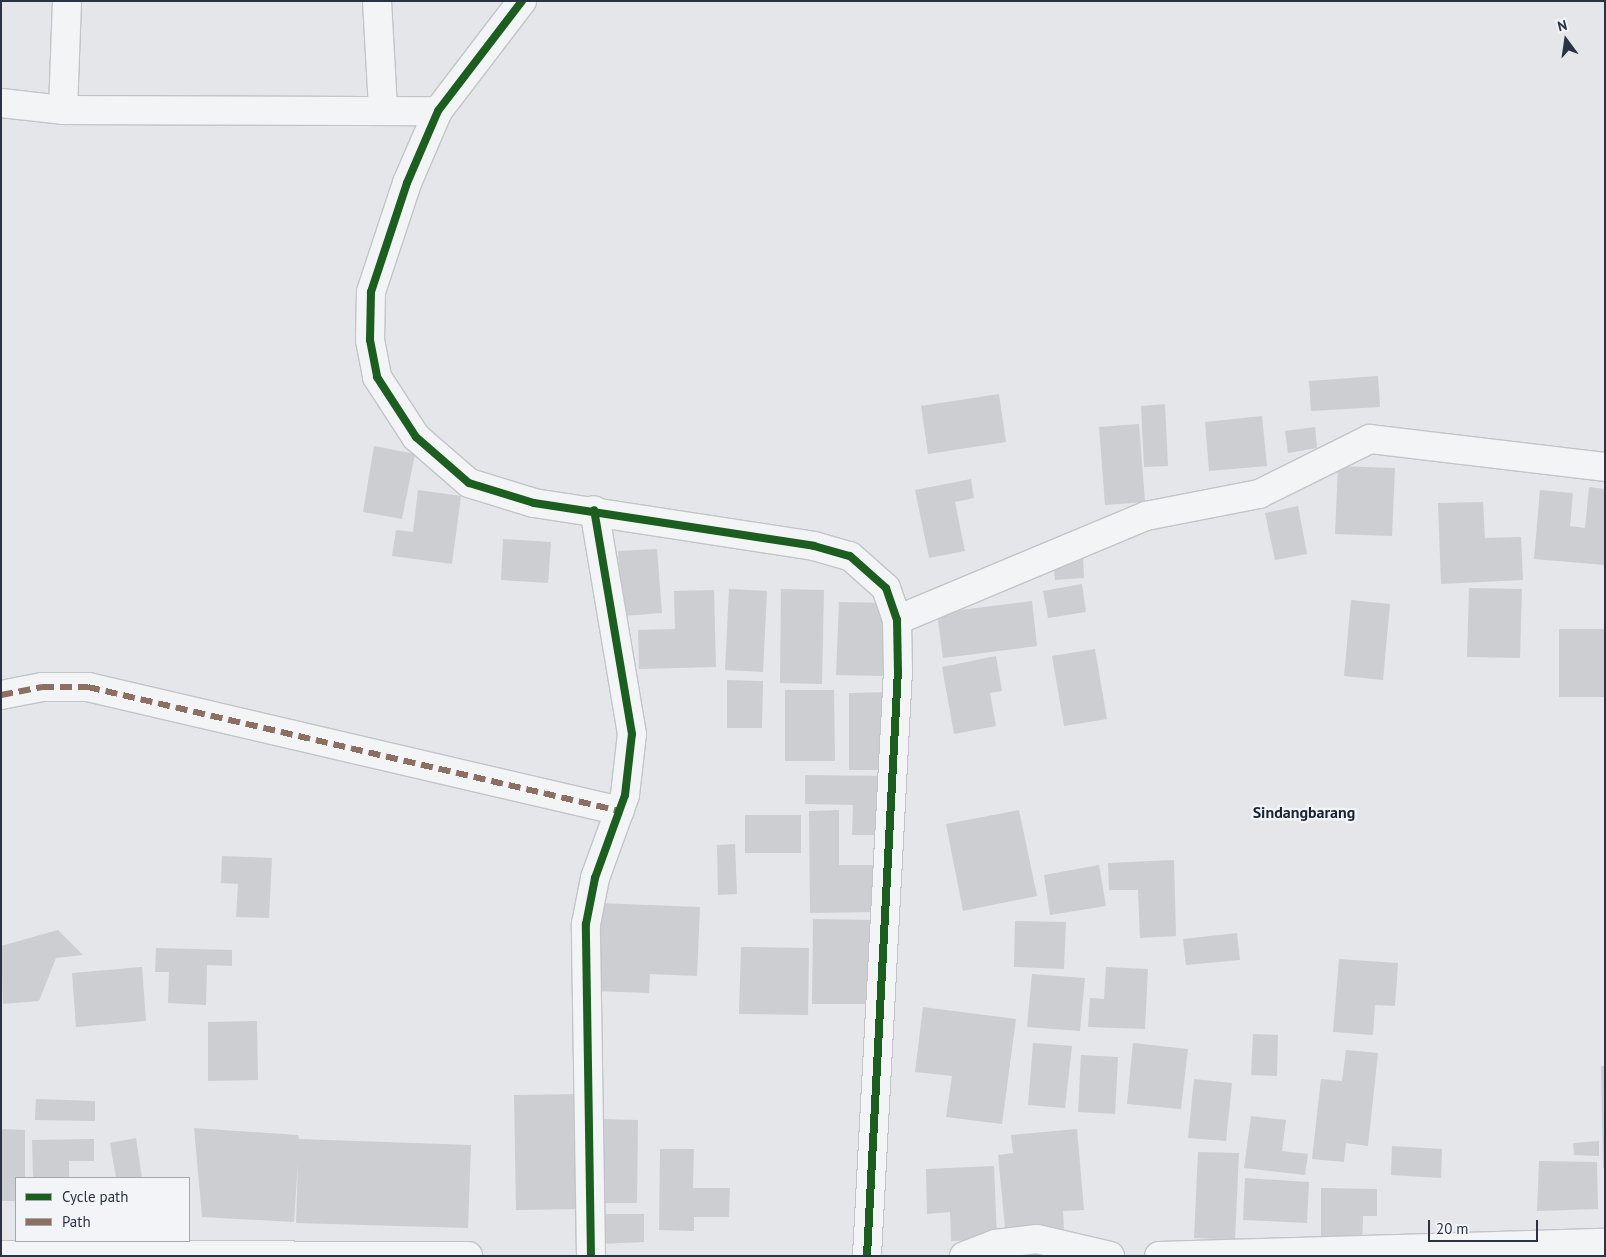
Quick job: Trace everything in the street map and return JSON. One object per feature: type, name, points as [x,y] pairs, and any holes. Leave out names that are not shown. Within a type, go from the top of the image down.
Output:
[{"type":"street","points":[[63,110],[68,1]]},
{"type":"street","points":[[378,1],[383,110]]},
{"type":"street","points":[[522,1],[438,111],[407,183],[372,292],[370,340],[377,377],[416,437],[470,482],[534,502],[594,510],[617,518],[772,537],[850,556],[886,588],[897,620],[882,1024],[867,1256]]},
{"type":"street","points":[[1,103],[63,110],[438,111]]},
{"type":"street","points":[[897,620],[1146,516],[1259,494],[1370,439],[1605,467]]},
{"type":"street","points":[[592,1256],[586,924],[595,878],[620,811],[632,734],[594,510]]},
{"type":"street","points":[[1,695],[42,686],[88,687],[620,811]]},
{"type":"street","points":[[964,1256],[996,1244],[1037,1239],[1110,1256]]},
{"type":"street","points":[[1159,1256],[1605,1243]]},
{"type":"street","points":[[1,1255],[368,1254],[468,1256]]},
{"type":"building","points":[[1378,376],[1380,407],[1311,411],[1309,381]]},
{"type":"building","points":[[999,394],[1006,442],[928,454],[921,406]]},
{"type":"building","points":[[1165,404],[1168,466],[1144,467],[1141,406]]},
{"type":"building","points":[[1262,416],[1267,466],[1209,471],[1205,422]]},
{"type":"building","points":[[1139,424],[1145,502],[1105,505],[1099,427]]},
{"type":"building","points":[[1315,427],[1317,448],[1288,453],[1285,431]]},
{"type":"building","points":[[374,446],[415,454],[402,519],[363,512]]},
{"type":"building","points":[[1338,466],[1395,468],[1392,536],[1335,534]]},
{"type":"building","points":[[971,479],[974,498],[955,502],[965,551],[929,558],[915,490]]},
{"type":"building","points":[[1589,487],[1605,489],[1605,565],[1534,559],[1540,490],[1573,493],[1570,526],[1585,528]]},
{"type":"building","points":[[418,490],[461,496],[452,564],[392,556],[396,530],[413,532]]},
{"type":"building","points":[[1483,502],[1485,538],[1521,537],[1523,580],[1441,584],[1438,503]]},
{"type":"building","points":[[1298,506],[1307,554],[1275,560],[1265,513]]},
{"type":"building","points":[[503,539],[551,542],[548,583],[501,580]]},
{"type":"building","points":[[657,549],[662,613],[622,616],[618,551]]},
{"type":"building","points":[[1083,555],[1084,578],[1055,580],[1053,558]]},
{"type":"building","points":[[1082,584],[1086,612],[1048,618],[1043,591]]},
{"type":"building","points":[[1469,588],[1522,589],[1520,658],[1467,657]]},
{"type":"building","points":[[729,589],[767,591],[763,672],[725,670]]},
{"type":"building","points":[[781,589],[824,590],[822,684],[780,683]]},
{"type":"building","points":[[714,590],[716,667],[639,669],[638,630],[675,629],[674,591]]},
{"type":"building","points":[[1351,600],[1390,604],[1383,680],[1344,676]]},
{"type":"building","points":[[1032,601],[1037,646],[943,658],[937,613]]},
{"type":"building","points":[[839,602],[889,603],[886,676],[836,675]]},
{"type":"building","points":[[1559,629],[1605,629],[1605,697],[1559,697]]},
{"type":"building","points":[[1095,649],[1107,719],[1064,726],[1052,656]]},
{"type":"building","points":[[996,656],[1002,691],[990,693],[996,726],[954,734],[942,667]]},
{"type":"building","points":[[727,680],[763,681],[762,728],[727,728]]},
{"type":"building","points":[[785,690],[834,690],[835,761],[785,761]]},
{"type":"building","points":[[890,692],[890,770],[849,770],[849,693]]},
{"type":"building","points":[[805,775],[886,776],[885,835],[852,835],[853,805],[805,804]]},
{"type":"building","points":[[839,810],[839,865],[875,865],[875,912],[810,913],[809,811]]},
{"type":"building","points":[[1019,810],[1037,896],[963,911],[946,824]]},
{"type":"building","points":[[745,815],[801,815],[801,853],[745,853]]},
{"type":"building","points":[[735,844],[737,894],[718,895],[717,845]]},
{"type":"building","points":[[222,856],[272,858],[269,918],[236,917],[238,884],[221,883]]},
{"type":"building","points":[[1174,860],[1176,936],[1140,938],[1138,890],[1109,890],[1108,863]]},
{"type":"building","points":[[1099,865],[1106,906],[1050,915],[1044,875]]},
{"type":"building","points":[[598,903],[700,907],[697,976],[650,974],[649,993],[594,991]]},
{"type":"building","points":[[813,919],[879,920],[878,1004],[812,1004]]},
{"type":"building","points":[[1015,921],[1066,922],[1064,969],[1014,967]]},
{"type":"building","points":[[58,930],[83,955],[56,958],[39,1001],[3,1004],[1,946]]},
{"type":"building","points":[[1237,933],[1240,960],[1186,965],[1183,939]]},
{"type":"building","points":[[741,947],[809,948],[808,1015],[739,1014]]},
{"type":"building","points":[[156,948],[232,950],[232,966],[207,965],[206,1005],[168,1003],[169,972],[155,972]]},
{"type":"building","points":[[1339,959],[1398,963],[1395,1006],[1375,1005],[1373,1035],[1333,1032]]},
{"type":"building","points":[[142,967],[146,1021],[76,1027],[72,973]]},
{"type":"building","points":[[1106,967],[1148,969],[1145,1029],[1088,1027],[1090,998],[1104,999]]},
{"type":"building","points":[[1032,974],[1085,978],[1080,1031],[1027,1027]]},
{"type":"building","points":[[923,1007],[1016,1019],[1002,1124],[946,1117],[952,1076],[915,1072]]},
{"type":"building","points":[[257,1021],[258,1080],[208,1081],[208,1022]]},
{"type":"building","points":[[1253,1034],[1278,1035],[1277,1076],[1251,1075]]},
{"type":"building","points":[[1033,1043],[1072,1046],[1065,1108],[1028,1105]]},
{"type":"building","points":[[1133,1043],[1188,1049],[1181,1109],[1127,1104]]},
{"type":"building","points":[[1346,1050],[1378,1053],[1368,1146],[1346,1143],[1344,1162],[1312,1159],[1321,1079],[1342,1081]]},
{"type":"building","points":[[1081,1055],[1118,1057],[1115,1114],[1078,1112]]},
{"type":"building","points":[[1601,1066],[1605,1066],[1605,1168],[1603,1168]]},
{"type":"building","points":[[1194,1079],[1232,1083],[1226,1141],[1188,1138]]},
{"type":"building","points":[[582,1094],[583,1209],[516,1210],[514,1095]]},
{"type":"building","points":[[36,1099],[95,1101],[95,1121],[35,1120]]},
{"type":"building","points":[[1251,1116],[1286,1120],[1282,1151],[1308,1154],[1305,1175],[1244,1168]]},
{"type":"building","points":[[604,1119],[638,1120],[637,1203],[603,1203]]},
{"type":"building","points":[[194,1128],[298,1135],[299,1139],[471,1145],[468,1228],[296,1223],[298,1161],[294,1222],[202,1217]]},
{"type":"building","points":[[1,1129],[25,1130],[25,1177],[15,1177],[15,1201],[1,1201]]},
{"type":"building","points":[[1077,1129],[1084,1210],[1063,1211],[1064,1232],[1006,1238],[998,1155],[1013,1153],[1011,1135]]},
{"type":"building","points":[[136,1138],[142,1177],[116,1177],[110,1143]]},
{"type":"building","points":[[94,1139],[94,1161],[69,1161],[69,1177],[33,1177],[32,1140]]},
{"type":"building","points":[[1599,1141],[1599,1156],[1574,1155],[1573,1143]]},
{"type":"building","points":[[1392,1146],[1442,1149],[1441,1178],[1391,1175]]},
{"type":"building","points":[[660,1149],[694,1149],[693,1188],[730,1188],[729,1217],[694,1217],[694,1231],[659,1230]]},
{"type":"building","points":[[1198,1152],[1239,1153],[1235,1240],[1194,1238]]},
{"type":"building","points":[[1539,1161],[1597,1162],[1598,1209],[1537,1211]]},
{"type":"building","points":[[994,1166],[997,1239],[951,1241],[950,1212],[927,1214],[926,1169]]},
{"type":"building","points":[[1245,1178],[1309,1182],[1307,1223],[1243,1220]]},
{"type":"building","points":[[1321,1188],[1377,1189],[1377,1216],[1363,1216],[1362,1245],[1321,1245]]},
{"type":"building","points":[[599,1214],[644,1214],[644,1242],[599,1244]]},
{"type":"marked path","points":[[1,695],[42,687],[88,687],[620,811]]},
{"type":"cycle path","points":[[522,1],[438,111],[407,183],[371,292],[370,340],[377,377],[416,437],[469,483],[534,503],[814,546],[850,556],[886,588],[897,620],[898,670],[867,1256]]},
{"type":"cycle path","points":[[591,1256],[586,924],[595,878],[625,795],[632,734],[594,510]]},
{"type":"district","name":"Sindangbarang","points":[[1304,812]]}]
